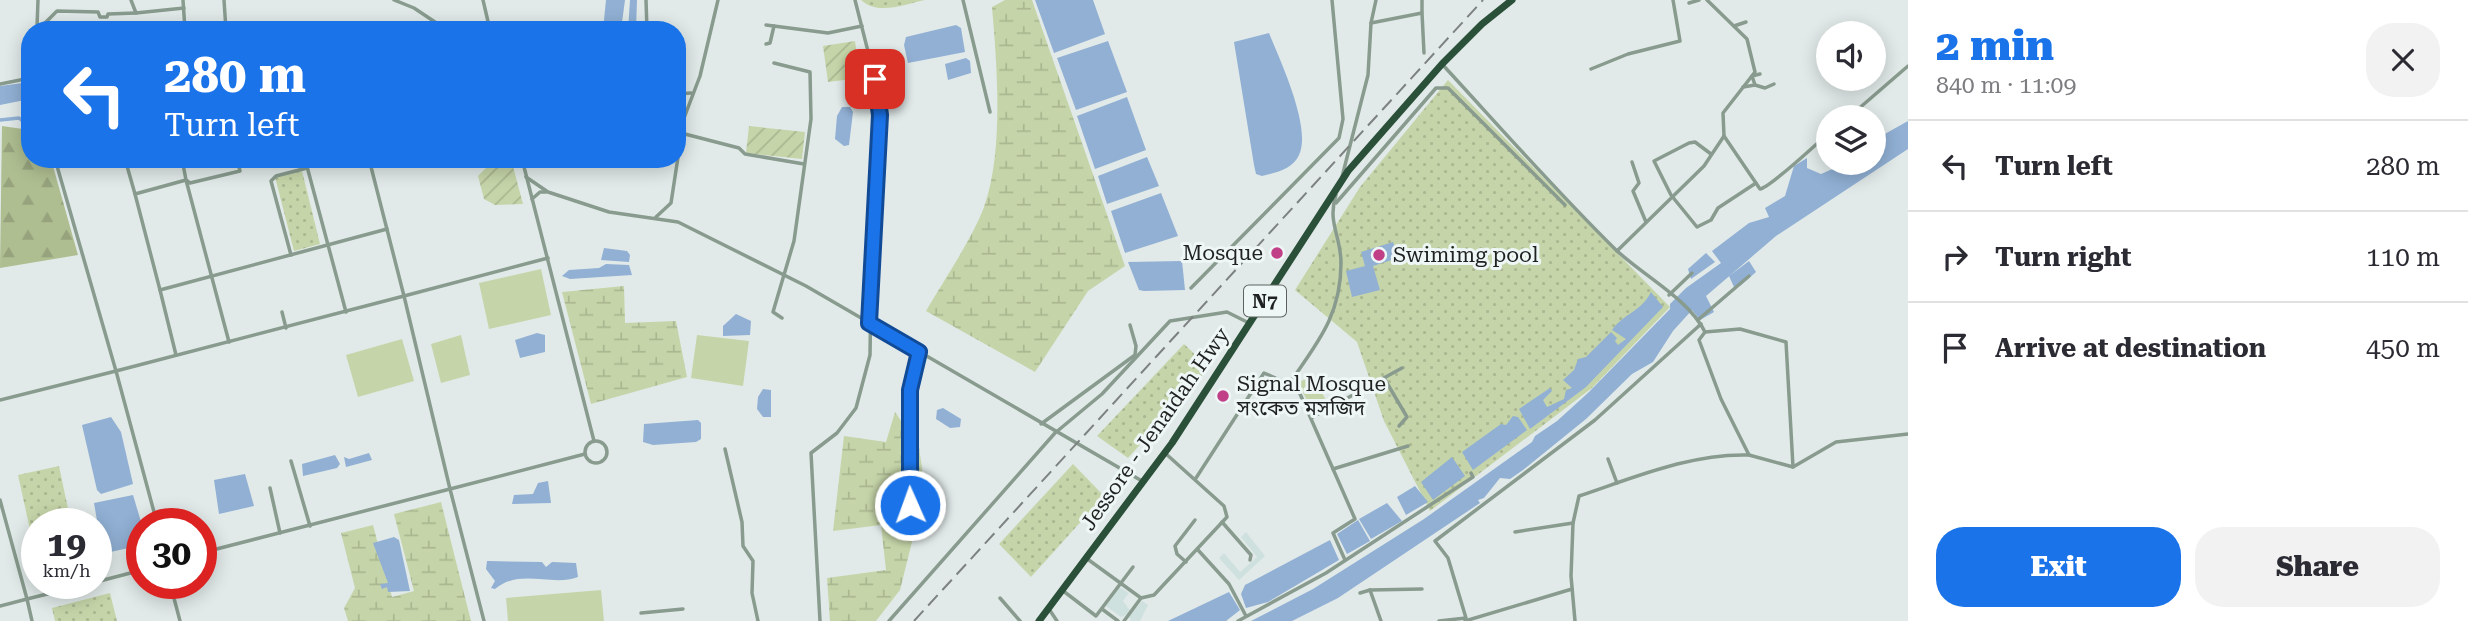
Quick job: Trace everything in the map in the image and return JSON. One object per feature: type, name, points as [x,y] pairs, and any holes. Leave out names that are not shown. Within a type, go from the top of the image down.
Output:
[{"type":"highway","name":"Jessore - Jenaidah Hwy","points":[[1039,621],[1164,452],[1251,324],[1341,181],[1443,64],[1512,0]]},
{"type":"street","points":[[37,21],[38,0]]},
{"type":"street","points":[[131,0],[136,13]]},
{"type":"street","points":[[183,0],[185,21]]},
{"type":"street","points":[[224,0],[225,21]]},
{"type":"street","points":[[394,0],[414,8],[433,21]]},
{"type":"street","points":[[483,0],[488,21]]},
{"type":"street","points":[[646,0],[647,21]]},
{"type":"street","points":[[686,113],[691,93],[700,76],[718,0]]},
{"type":"street","points":[[820,621],[811,453],[837,433],[856,408],[870,355],[869,323],[880,115],[855,0]]},
{"type":"street","points":[[963,0],[990,112]]},
{"type":"street","points":[[1191,288],[1339,138],[1343,119],[1332,0]]},
{"type":"street","points":[[1289,384],[1326,333],[1337,297],[1341,262],[1331,211],[1368,75],[1371,23],[1376,0]]},
{"type":"street","points":[[1422,0],[1424,53]]},
{"type":"street","points":[[1591,69],[1628,54],[1680,41],[1673,0]]},
{"type":"street","points":[[1689,3],[1699,0]]},
{"type":"street","points":[[1707,0],[1747,38],[1755,72],[1723,113],[1724,136],[1760,189],[1769,187],[1790,164],[1816,143]]},
{"type":"street","points":[[44,21],[57,11],[98,12],[100,18],[107,17],[108,14],[184,8]]},
{"type":"street","points":[[1371,23],[1422,13]]},
{"type":"street","points":[[1734,26],[1746,22]]},
{"type":"street","points":[[766,25],[828,33],[862,26]]},
{"type":"street","points":[[766,44],[770,43],[774,26]]},
{"type":"street","points":[[774,63],[810,72],[811,119],[794,242],[782,274],[773,312],[782,318]]},
{"type":"street","points":[[1443,64],[1617,251],[1669,295],[1686,305],[1705,332]]},
{"type":"street","points":[[1863,105],[1908,66]]},
{"type":"street","points":[[1752,76],[1760,74]]},
{"type":"street","points":[[1752,76],[1755,85]]},
{"type":"street","points":[[0,84],[21,80]]},
{"type":"street","points":[[1744,87],[1755,85],[1765,88],[1774,84]]},
{"type":"street","points":[[1336,203],[1436,88],[1448,88],[1565,205]]},
{"type":"street","points":[[686,93],[691,93]]},
{"type":"street","points":[[686,134],[739,148],[745,154],[805,164]]},
{"type":"street","points":[[1617,251],[1703,166],[1724,136]]},
{"type":"street","points":[[1711,154],[1695,142],[1654,161],[1671,195],[1697,227],[1711,220],[1718,208],[1756,183]]},
{"type":"street","points":[[1632,162],[1639,183],[1633,191],[1646,222]]},
{"type":"street","points":[[58,168],[153,508]]},
{"type":"street","points":[[128,168],[176,355]]},
{"type":"street","points":[[184,168],[229,342]]},
{"type":"street","points":[[135,194],[186,180],[190,183],[240,171],[239,168]]},
{"type":"street","points":[[291,255],[271,181],[276,176],[307,168],[346,312]]},
{"type":"street","points":[[371,168],[484,621]]},
{"type":"street","points":[[524,168],[594,441]]},
{"type":"street","points":[[656,217],[671,203],[676,168]]},
{"type":"street","points":[[526,177],[548,192],[609,212],[678,222],[782,274],[1142,481]]},
{"type":"street","points":[[532,199],[540,192],[548,192]]},
{"type":"street","points":[[160,290],[387,229]]},
{"type":"street","points":[[0,400],[548,258]]},
{"type":"street","points":[[1669,295],[1692,272]]},
{"type":"street","points":[[1466,620],[1448,558],[1435,541],[1595,420],[1749,275]]},
{"type":"street","points":[[282,312],[286,328]]},
{"type":"street","points":[[889,621],[1055,433],[1102,394],[1170,321],[1227,312],[1251,324]]},
{"type":"street","points":[[1041,424],[1135,355],[1136,346],[1130,324]]},
{"type":"street","points":[[1705,332],[1740,329],[1786,342],[1793,467]]},
{"type":"street","points":[[1705,332],[1699,341],[1721,399],[1749,455]]},
{"type":"street","points":[[910,505],[910,390],[919,352]]},
{"type":"street","points":[[1311,418],[1402,368]]},
{"type":"street","points":[[1196,478],[1264,373],[1297,387],[1355,519],[1333,533],[1346,560]]},
{"type":"street","points":[[1384,378],[1407,416],[1399,426]]},
{"type":"street","points":[[1576,621],[1572,589],[1573,523],[1579,496],[1726,454],[1749,455],[1793,467],[1836,442],[1908,434]]},
{"type":"street","points":[[585,454],[587,446],[594,441]]},
{"type":"street","points":[[585,454],[594,463],[606,458],[605,445],[594,441]]},
{"type":"street","points":[[1333,469],[1408,446]]},
{"type":"street","points":[[725,449],[742,522],[743,545],[754,561],[752,593],[758,621]]},
{"type":"street","points":[[1124,621],[1141,598],[1154,595],[1227,517],[1224,506],[1164,452]]},
{"type":"street","points":[[217,549],[585,454]]},
{"type":"street","points":[[1608,459],[1617,483]]},
{"type":"street","points":[[291,461],[310,526]]},
{"type":"street","points":[[1238,621],[1346,560],[1473,477],[1471,473]]},
{"type":"street","points":[[270,488],[280,533]]},
{"type":"street","points":[[0,500],[21,577]]},
{"type":"street","points":[[1186,562],[1177,554],[1175,547],[1195,520]]},
{"type":"street","points":[[1222,522],[1251,555],[1250,560]]},
{"type":"street","points":[[1515,532],[1573,523]]},
{"type":"street","points":[[1198,550],[1229,584],[1247,616]]},
{"type":"street","points":[[1085,557],[1141,598]]},
{"type":"street","points":[[1061,590],[1096,616],[1133,567]]},
{"type":"street","points":[[1360,593],[1370,590],[1422,589]]},
{"type":"street","points":[[1439,621],[1466,620],[1572,589]]},
{"type":"street","points":[[1370,590],[1381,621]]},
{"type":"street","points":[[1000,598],[1020,621]]},
{"type":"street","points":[[0,606],[27,599],[32,621]]},
{"type":"street","points":[[174,599],[180,621]]},
{"type":"street","points":[[1049,608],[1058,621]]},
{"type":"street","points":[[641,613],[683,609]]},
{"type":"street","points":[[1101,609],[1118,621]]},
{"type":"shaded area","points":[[1246,532],[1265,556],[1239,580],[1219,558],[1224,553],[1240,572],[1257,557],[1241,537]]},
{"type":"shaded area","points":[[1119,587],[1129,593],[1123,601],[1132,613],[1142,601],[1148,605],[1140,621],[1131,621],[1128,614],[1121,617],[1106,606]]},
{"type":"green space","points":[[861,0],[925,0],[883,8],[868,5]]},
{"type":"green space","points":[[1005,0],[1032,0],[1125,266],[1088,291],[1035,372],[926,311],[973,232],[990,185],[997,135],[996,55],[992,7]]},
{"type":"green space","points":[[855,41],[860,78],[828,82],[823,46]]},
{"type":"green space","points":[[1448,80],[1670,307],[1592,388],[1430,511],[1384,421],[1357,342],[1295,290],[1360,187]]},
{"type":"green space","points":[[2,126],[21,129],[21,168],[54,168],[78,255],[0,268]]},
{"type":"green space","points":[[749,126],[805,132],[802,159],[746,153]]},
{"type":"green space","points":[[486,168],[513,168],[523,204],[495,205],[484,199],[478,176]]},
{"type":"green space","points":[[302,171],[320,244],[294,251],[275,177]]},
{"type":"green space","points":[[541,269],[551,315],[489,329],[479,283]]},
{"type":"green space","points":[[624,286],[625,323],[676,321],[687,377],[591,404],[562,292]]},
{"type":"green space","points":[[461,335],[470,375],[441,383],[431,344]]},
{"type":"green space","points":[[697,335],[749,341],[743,386],[691,378]]},
{"type":"green space","points":[[402,339],[414,381],[358,397],[346,355]]},
{"type":"green space","points":[[1184,344],[1209,368],[1128,458],[1097,436]]},
{"type":"green space","points":[[1312,375],[1327,402],[1312,410],[1298,383]]},
{"type":"green space","points":[[895,412],[919,447],[925,490],[900,590],[876,621],[830,621],[827,578],[886,570],[881,525],[833,531],[844,436],[886,442]]},
{"type":"green space","points":[[1073,464],[1104,496],[1031,577],[999,544]]},
{"type":"green space","points":[[59,466],[68,508],[25,508],[18,475]]},
{"type":"green space","points":[[441,502],[471,621],[348,621],[344,608],[355,588],[341,533],[373,525],[392,597],[414,591],[394,514]]},
{"type":"green space","points":[[601,590],[604,621],[508,621],[506,598]]},
{"type":"green space","points":[[87,599],[112,599],[117,621],[55,621],[52,608]]},
{"type":"water","points":[[606,0],[625,0],[622,21],[604,21]]},
{"type":"water","points":[[630,0],[637,0],[636,21],[629,21]]},
{"type":"water","points":[[1035,0],[1093,0],[1105,34],[1054,53]]},
{"type":"water","points":[[956,25],[961,28],[965,52],[908,63],[904,45],[906,37]]},
{"type":"water","points":[[1269,33],[1293,94],[1302,143],[1293,164],[1262,176],[1256,174],[1254,165],[1234,42]]},
{"type":"water","points":[[1108,41],[1127,92],[1076,110],[1057,58]]},
{"type":"water","points":[[966,58],[970,61],[971,73],[948,80],[945,64]]},
{"type":"water","points":[[21,83],[21,101],[0,105],[0,86]]},
{"type":"water","points":[[1127,97],[1146,150],[1095,169],[1077,116]]},
{"type":"water","points":[[842,107],[850,107],[853,112],[849,145],[844,146],[835,139],[837,116]]},
{"type":"water","points":[[1908,121],[1908,149],[1886,164],[1886,133]]},
{"type":"water","points":[[1147,157],[1159,186],[1107,204],[1098,176]]},
{"type":"water","points":[[1807,158],[1807,168],[1816,172],[1816,175],[1869,175],[1776,236],[1706,296],[1714,312],[1700,320],[1692,310],[1673,331],[1653,362],[1632,374],[1586,419],[1523,470],[1510,479],[1500,478],[1484,498],[1478,500],[1480,503],[1338,598],[1292,621],[1251,621],[1313,589],[1424,519],[1532,442],[1535,436],[1557,421],[1589,392],[1670,309],[1670,304],[1686,288],[1721,263],[1712,251],[1749,223],[1769,217],[1765,208],[1785,196],[1794,166]]},
{"type":"water","points":[[1161,193],[1178,236],[1125,253],[1111,211]]},
{"type":"water","points":[[1393,242],[1398,258],[1373,266],[1380,290],[1352,297],[1346,271],[1365,266],[1361,252]]},
{"type":"water","points":[[604,248],[627,251],[630,255],[629,262],[601,260]]},
{"type":"water","points":[[1706,253],[1715,262],[1691,279],[1688,269]]},
{"type":"water","points":[[1182,261],[1185,290],[1144,291],[1139,290],[1128,262]]},
{"type":"water","points":[[1749,261],[1756,272],[1740,286],[1734,287],[1729,276]]},
{"type":"water","points":[[606,264],[629,265],[632,275],[570,279],[562,276],[569,270],[599,268]]},
{"type":"water","points":[[1651,292],[1663,307],[1586,387],[1530,429],[1519,409],[1550,388],[1552,391],[1543,400],[1547,407],[1564,399],[1566,390],[1572,388],[1563,380],[1574,370],[1578,359],[1586,357],[1611,332],[1617,338],[1615,341],[1618,345],[1626,339],[1612,330],[1642,304]]},
{"type":"water","points":[[736,314],[751,321],[750,335],[723,336],[723,326]]},
{"type":"water","points":[[537,333],[545,335],[545,352],[520,358],[515,340]]},
{"type":"water","points":[[763,389],[771,390],[771,417],[763,417],[757,409],[758,397]]},
{"type":"water","points":[[943,408],[961,419],[960,427],[950,428],[936,419],[937,410]]},
{"type":"water","points":[[1513,416],[1518,417],[1527,430],[1473,470],[1462,452],[1501,424],[1506,425]]},
{"type":"water","points":[[111,417],[121,432],[133,484],[101,494],[97,490],[82,425]]},
{"type":"water","points":[[698,420],[701,423],[701,439],[696,442],[653,445],[643,442],[644,424]]},
{"type":"water","points":[[369,453],[372,460],[346,467],[344,457],[349,459]]},
{"type":"water","points":[[335,455],[340,464],[337,468],[303,476],[302,464]]},
{"type":"water","points":[[1452,457],[1465,476],[1433,500],[1421,482]]},
{"type":"water","points":[[245,474],[254,506],[219,514],[214,480]]},
{"type":"water","points":[[548,481],[551,503],[512,504],[514,495],[533,494],[538,483]]},
{"type":"water","points":[[1415,486],[1428,502],[1406,515],[1397,497]]},
{"type":"water","points":[[133,495],[137,508],[126,508],[126,549],[112,552],[112,508],[95,508],[94,503]]},
{"type":"water","points":[[1387,503],[1402,521],[1371,539],[1359,519]]},
{"type":"water","points":[[1358,520],[1370,541],[1347,554],[1337,534]]},
{"type":"water","points":[[394,537],[399,540],[410,591],[388,592],[387,587],[382,589],[380,584],[388,583],[373,543]]},
{"type":"water","points":[[1330,540],[1339,560],[1268,602],[1246,608],[1241,594],[1245,585]]},
{"type":"water","points":[[487,561],[542,562],[546,567],[552,562],[576,563],[578,577],[568,580],[515,580],[495,589],[491,588],[495,581],[486,569]]},
{"type":"water","points":[[1229,592],[1240,610],[1226,621],[1168,621]]},
{"type":"waterway","points":[[0,120],[21,120]]},
{"type":"railway","points":[[914,621],[1483,0]]},
{"type":"place","name":"Mosque","points":[[1277,253]]},
{"type":"place","name":"Swimimg pool","points":[[1379,255]]},
{"type":"place","name":"Signal Mosque সংকেত মসজিদ","points":[[1223,396]]},
{"type":"route","points":[[875,79],[880,115],[872,224],[869,323],[919,352],[910,390],[910,505]]}]
